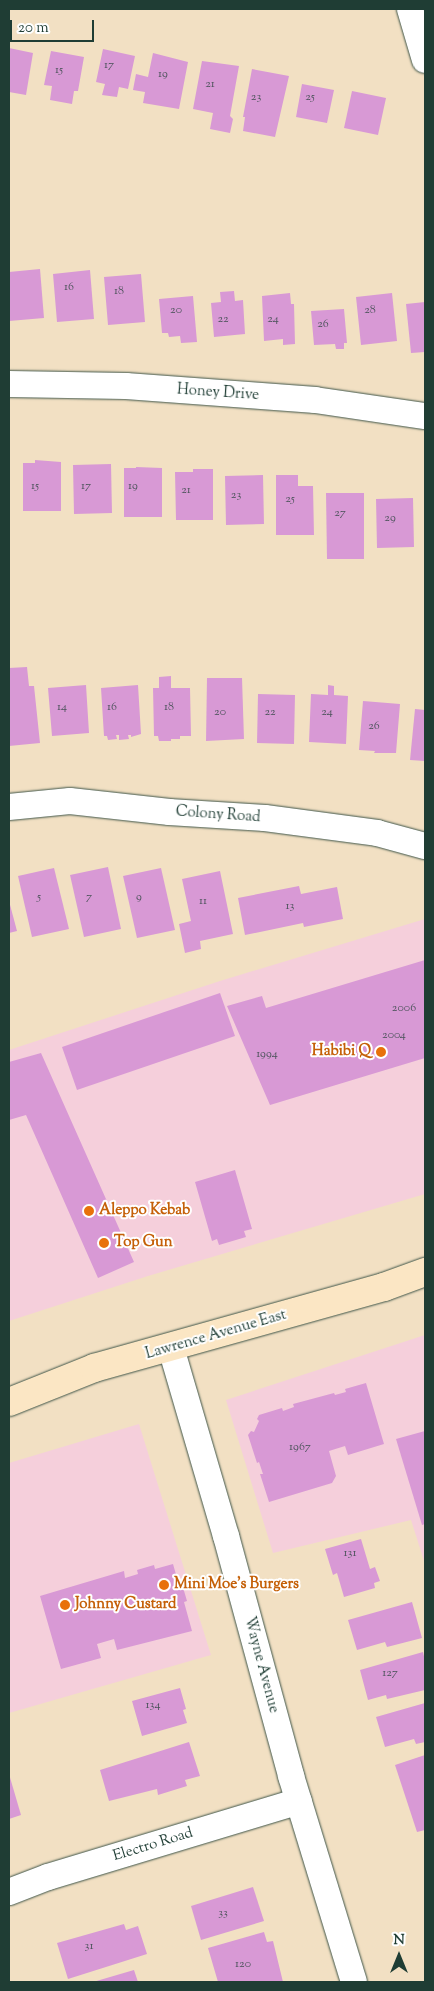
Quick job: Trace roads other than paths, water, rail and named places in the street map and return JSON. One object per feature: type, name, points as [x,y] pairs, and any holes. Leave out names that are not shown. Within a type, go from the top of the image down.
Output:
[{"type":"main road","name":"Lawrence Avenue East","points":[[9,1402],[94,1368],[384,1287],[425,1272]]},
{"type":"street","points":[[403,10],[425,60]]},
{"type":"street","name":"Honey Drive","points":[[9,384],[126,386],[315,400],[425,416]]},
{"type":"street","name":"Colony Road","points":[[9,807],[70,801],[169,812],[265,818],[377,833],[425,846]]},
{"type":"street","name":"Wayne Avenue","points":[[171,1348],[226,1536],[299,1801],[354,1982]]},
{"type":"street","name":"Electro Road","points":[[9,1892],[48,1877],[299,1801]]},
{"type":"place","name":"Habibi Q","points":[[381,1052]]},
{"type":"place","name":"Aleppo Kebab","points":[[89,1211]]},
{"type":"place","name":"Top Gun","points":[[104,1243]]},
{"type":"place","name":"Mini Moe's Burgers","points":[[164,1585]]},
{"type":"place","name":"Johnny Custard","points":[[65,1605]]}]
